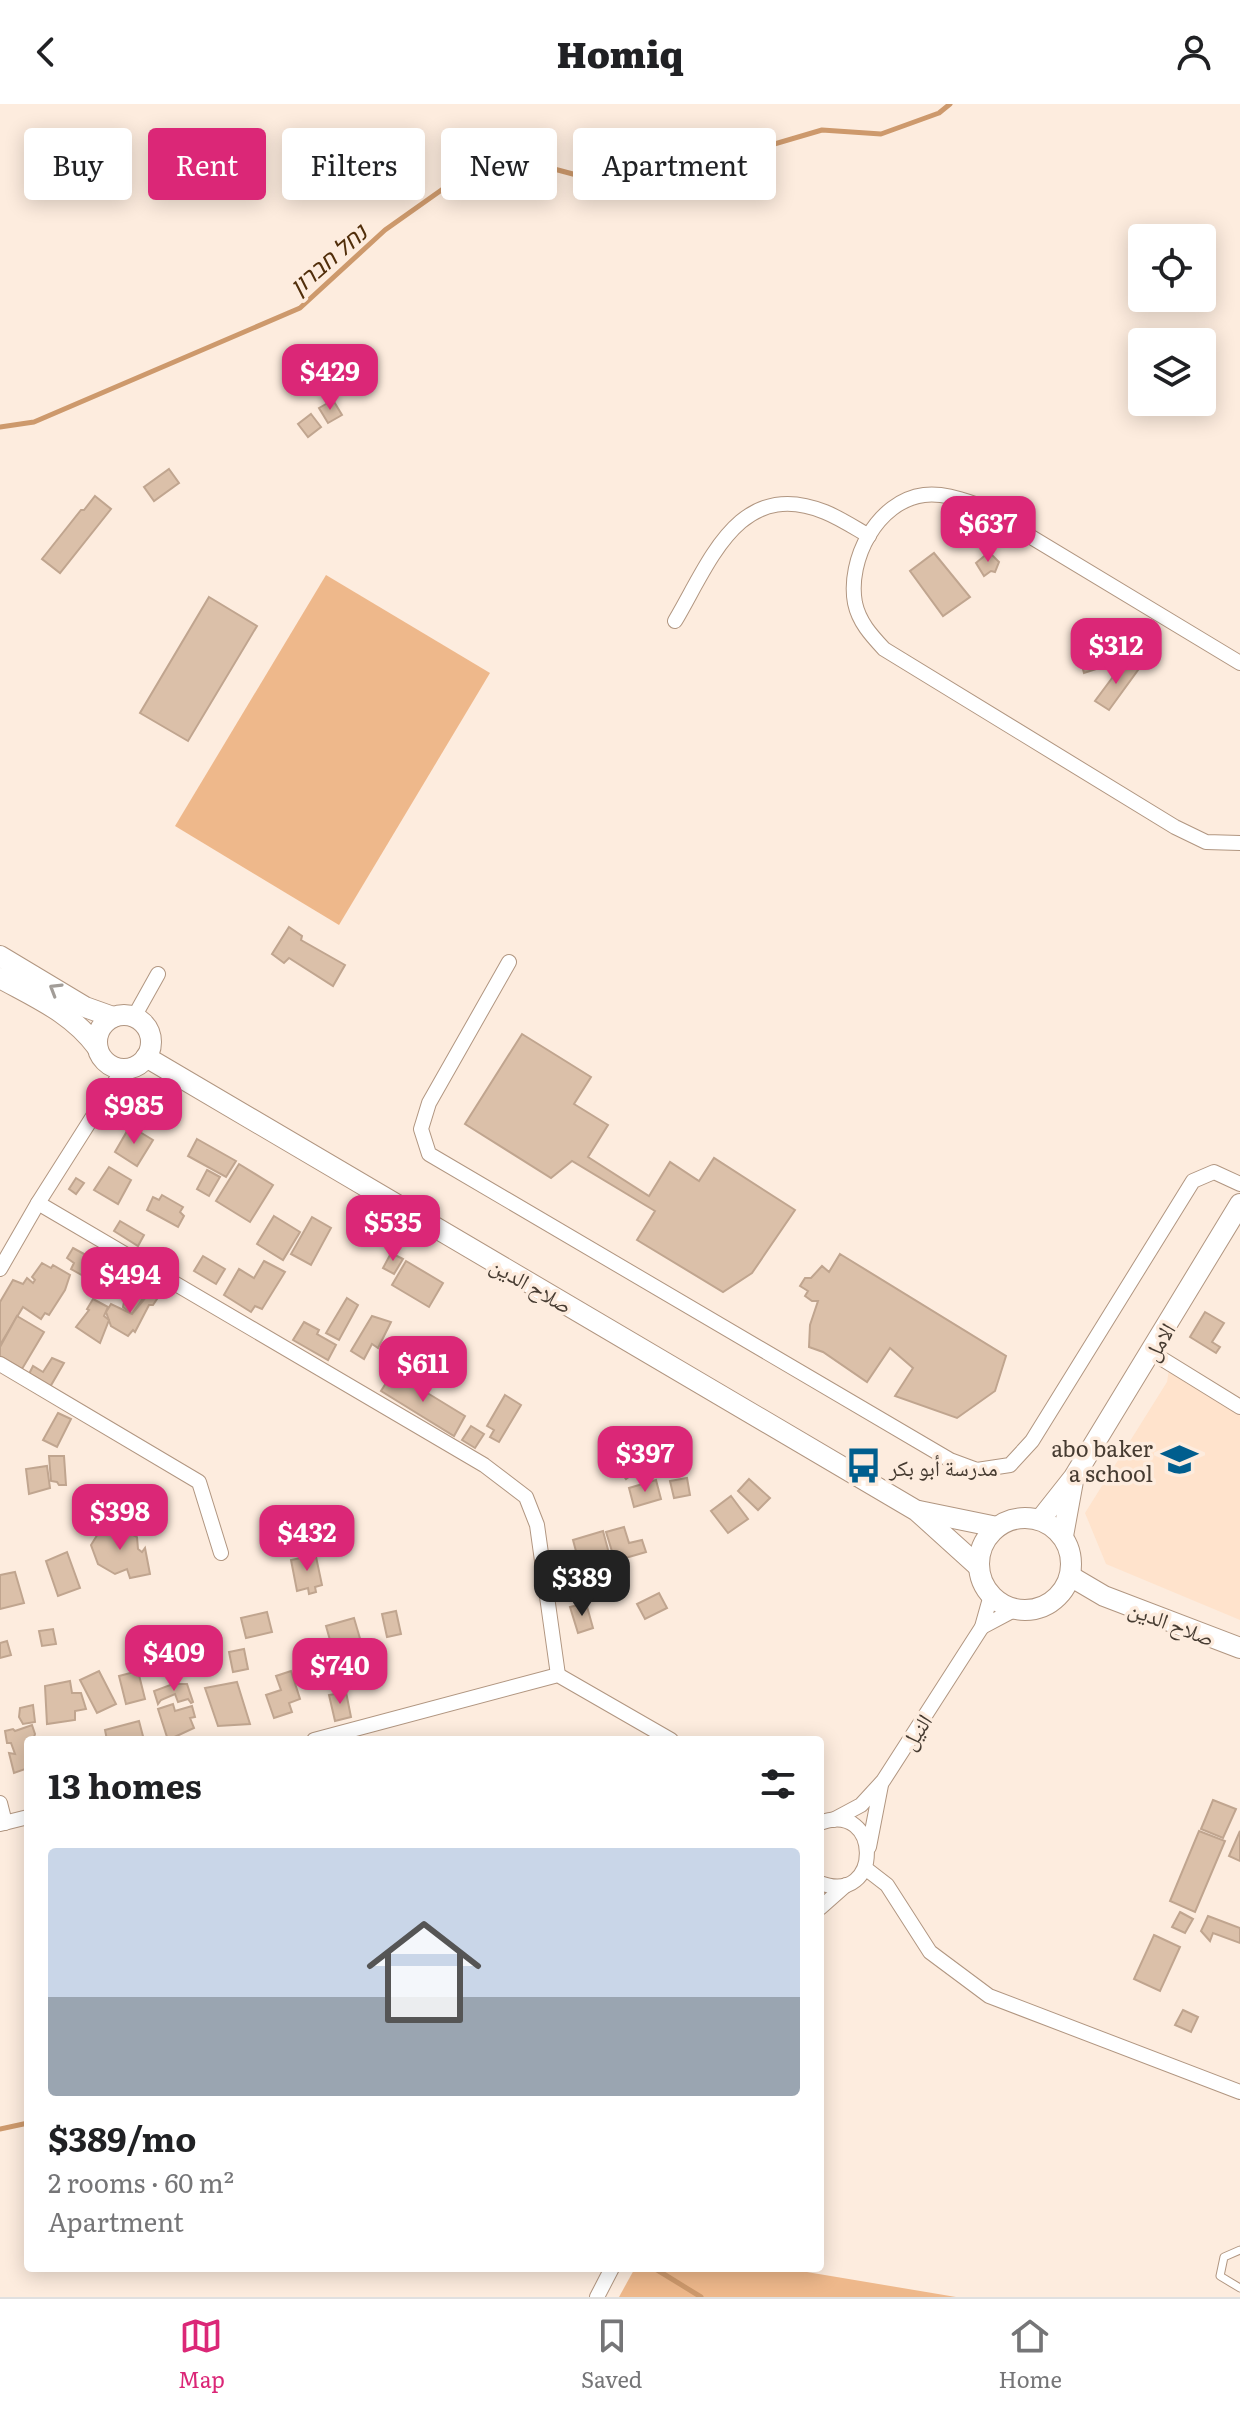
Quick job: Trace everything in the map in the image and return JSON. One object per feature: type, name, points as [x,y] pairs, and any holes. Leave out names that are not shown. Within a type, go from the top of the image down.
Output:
[{"type":"main road","points":[[1,962],[85,1007],[145,1025],[151,1041],[146,1057],[140,1064],[123,1069],[106,1062],[84,1029],[1,962]]},
{"type":"main road","points":[[97,1047],[100,1029],[123,1017]]},
{"type":"main road","name":"صلاح الدين","points":[[146,1057],[917,1511],[979,1567]]},
{"type":"main road","name":"الامل","points":[[1040,1520],[1074,1477],[1240,1204]]},
{"type":"main road","name":"الامل","points":[[1063,1536],[1074,1477]]},
{"type":"main road","name":"صلاح الدين","points":[[917,1511],[997,1527]]},
{"type":"main road","points":[[1011,1520],[1040,1520],[1063,1536],[1069,1548],[1070,1576],[1056,1599],[1044,1607],[1016,1609],[1002,1604],[982,1582],[980,1552],[997,1527],[1011,1520]]},
{"type":"main road","name":"صلاح الدين","points":[[1070,1576],[1104,1596],[1240,1648]]},
{"type":"main road","name":"صلاح الدين","points":[[1056,1599],[1104,1596]]},
{"type":"street","points":[[1240,663],[978,505],[947,495],[921,495],[892,508],[869,536],[853,575],[855,604],[865,630],[884,649],[1175,827],[1206,842],[1240,843]]},
{"type":"street","points":[[675,621],[722,540],[736,524],[755,511],[777,503],[802,506],[825,512],[869,536]]},
{"type":"street","points":[[509,962],[429,1103],[421,1129],[429,1154],[950,1460],[977,1470],[1010,1465],[1032,1441],[1193,1181],[1214,1172],[1240,1184]]},
{"type":"street","points":[[123,1017],[158,974]]},
{"type":"street","points":[[0,1269],[123,1069]]},
{"type":"street","points":[[38,1203],[484,1465],[526,1497],[537,1525],[558,1675]]},
{"type":"street","points":[[1151,1352],[1240,1407]]},
{"type":"street","points":[[0,1364],[199,1482],[221,1553]]},
{"type":"street","name":"النيل","points":[[824,1821],[861,1805],[883,1781],[982,1627],[991,1595]]},
{"type":"street","name":"النيل","points":[[982,1627],[1016,1609]]},
{"type":"street","points":[[329,1736],[558,1675],[664,1736]]},
{"type":"street","points":[[824,1904],[865,1868],[883,1781]]},
{"type":"street","points":[[0,1803],[2,1823],[24,1818]]},
{"type":"street","points":[[824,1821],[844,1821],[862,1833],[869,1852]]},
{"type":"street","points":[[865,1868],[887,1885],[930,1952],[989,1996],[1240,2092]]},
{"type":"street","points":[[824,1884],[834,1887],[846,1885]]},
{"type":"street","points":[[597,2297],[610,2272]]},
{"type":"lane","points":[[1240,2250],[1224,2257],[1220,2276],[1240,2288]]},
{"type":"shaded area","points":[[326,575],[490,673],[339,925],[175,826]]},
{"type":"shaded area","name":"abo baker a school","points":[[1170,1363],[1240,1407],[1240,1620],[1106,1564],[1085,1513],[1167,1382]]},
{"type":"shaded area","points":[[633,2272],[807,2272],[956,2297],[619,2297]]},
{"type":"building","points":[[333,400],[342,415],[328,423],[319,408]]},
{"type":"building","points":[[311,414],[321,427],[308,437],[298,424]]},
{"type":"building","points":[[169,469],[179,483],[154,501],[144,487]]},
{"type":"building","points":[[95,496],[111,509],[60,573],[42,559]]},
{"type":"building","points":[[989,552],[999,562],[995,572],[984,576],[976,563]]},
{"type":"building","points":[[934,553],[970,597],[943,616],[910,571]]},
{"type":"building","points":[[209,597],[257,626],[188,741],[140,713]]},
{"type":"building","points":[[1094,653],[1099,668],[1084,673],[1080,658]]},
{"type":"building","points":[[1124,662],[1138,670],[1109,710],[1095,701]]},
{"type":"building","points":[[289,927],[302,936],[301,940],[345,965],[333,986],[289,958],[284,963],[272,954]]},
{"type":"building","points":[[522,1034],[591,1077],[574,1104],[608,1125],[588,1157],[649,1196],[670,1162],[699,1181],[714,1158],[795,1210],[752,1273],[723,1292],[637,1240],[655,1211],[572,1161],[551,1178],[465,1124]]},
{"type":"building","points":[[130,1126],[153,1140],[137,1166],[115,1152]]},
{"type":"building","points":[[197,1139],[236,1161],[226,1177],[188,1156]]},
{"type":"building","points":[[239,1164],[273,1185],[250,1222],[216,1201]]},
{"type":"building","points":[[109,1167],[131,1180],[118,1204],[94,1190]]},
{"type":"building","points":[[207,1170],[220,1177],[209,1196],[197,1189]]},
{"type":"building","points":[[76,1178],[84,1183],[76,1194],[69,1189]]},
{"type":"building","points":[[162,1195],[183,1207],[180,1212],[184,1216],[178,1227],[147,1210],[153,1197],[159,1200]]},
{"type":"building","points":[[274,1216],[300,1232],[283,1260],[257,1244]]},
{"type":"building","points":[[312,1217],[331,1228],[311,1265],[291,1254]]},
{"type":"building","points":[[120,1221],[144,1235],[138,1246],[114,1231]]},
{"type":"building","points":[[73,1248],[95,1260],[85,1277],[71,1269],[74,1263],[67,1258]]},
{"type":"building","points":[[391,1253],[403,1259],[394,1274],[383,1268]]},
{"type":"building","points":[[840,1254],[1006,1356],[995,1391],[957,1418],[895,1396],[913,1368],[890,1348],[867,1382],[823,1352],[809,1347],[810,1325],[818,1301],[805,1296],[808,1291],[800,1286],[805,1278],[811,1278],[822,1266],[829,1272]]},
{"type":"building","points":[[203,1256],[225,1269],[216,1284],[194,1271]]},
{"type":"building","points":[[264,1261],[285,1272],[262,1309],[255,1306],[251,1312],[224,1295],[239,1269],[254,1278]]},
{"type":"building","points":[[406,1261],[443,1283],[429,1307],[392,1285]]},
{"type":"building","points":[[42,1263],[51,1268],[53,1265],[70,1275],[65,1290],[49,1315],[45,1313],[41,1319],[23,1307],[0,1345],[0,1302],[13,1280],[23,1284],[27,1278],[33,1283],[35,1280],[32,1277]]},
{"type":"building","points":[[126,1276],[149,1290],[132,1314],[123,1307],[125,1297],[115,1291],[114,1294],[109,1292],[115,1281],[118,1283]]},
{"type":"building","points":[[151,1291],[159,1296],[153,1305],[149,1305],[135,1332],[133,1330],[128,1336],[111,1326],[106,1312],[111,1304],[132,1314]]},
{"type":"building","points":[[347,1298],[358,1305],[339,1340],[326,1333]]},
{"type":"building","points":[[93,1299],[108,1307],[104,1316],[109,1320],[100,1343],[76,1327]]},
{"type":"building","points":[[1205,1312],[1224,1323],[1212,1342],[1220,1347],[1216,1353],[1190,1337]]},
{"type":"building","points":[[17,1316],[44,1332],[22,1369],[0,1356],[0,1347]]},
{"type":"building","points":[[372,1316],[391,1322],[378,1348],[372,1344],[364,1359],[351,1351]]},
{"type":"building","points":[[304,1322],[336,1345],[328,1360],[293,1340]]},
{"type":"building","points":[[52,1358],[64,1363],[50,1387],[29,1374],[33,1366],[43,1372]]},
{"type":"building","points":[[393,1372],[465,1416],[454,1436],[381,1391]]},
{"type":"building","points":[[505,1395],[521,1405],[499,1442],[490,1437],[494,1430],[487,1426]]},
{"type":"building","points":[[58,1413],[71,1419],[57,1447],[43,1440]]},
{"type":"building","points":[[471,1426],[484,1434],[475,1448],[462,1440]]},
{"type":"building","points":[[629,1438],[647,1463],[626,1479],[608,1454]]},
{"type":"building","points":[[49,1456],[64,1456],[66,1485],[51,1481]]},
{"type":"building","points":[[47,1466],[50,1488],[29,1494],[26,1469]]},
{"type":"building","points":[[687,1478],[690,1495],[674,1498],[670,1481]]},
{"type":"building","points":[[749,1479],[770,1498],[758,1510],[738,1491]]},
{"type":"building","points":[[656,1480],[661,1499],[634,1507],[629,1488]]},
{"type":"building","points":[[731,1496],[748,1519],[728,1533],[711,1511]]},
{"type":"building","points":[[117,1526],[137,1537],[138,1549],[142,1552],[145,1548],[150,1574],[130,1578],[127,1569],[115,1574],[98,1564],[91,1545],[101,1529]]},
{"type":"building","points":[[624,1527],[629,1543],[642,1540],[646,1552],[615,1561],[606,1532]]},
{"type":"building","points":[[603,1531],[611,1561],[581,1570],[573,1540]]},
{"type":"building","points":[[67,1552],[80,1588],[58,1596],[46,1561]]},
{"type":"building","points":[[315,1552],[322,1585],[309,1594],[308,1588],[297,1591],[291,1560]]},
{"type":"building","points":[[15,1572],[24,1603],[0,1609],[0,1575]]},
{"type":"building","points":[[659,1593],[667,1608],[645,1619],[637,1604]]},
{"type":"building","points":[[586,1603],[593,1628],[578,1633],[570,1607]]},
{"type":"building","points":[[396,1611],[401,1634],[387,1637],[382,1614]]},
{"type":"building","points":[[267,1612],[272,1632],[246,1638],[241,1618]]},
{"type":"building","points":[[354,1618],[373,1683],[362,1686],[361,1681],[343,1686],[326,1626]]},
{"type":"building","points":[[53,1629],[56,1644],[42,1646],[39,1631]]},
{"type":"building","points":[[7,1641],[11,1655],[0,1658],[0,1643]]},
{"type":"building","points":[[244,1649],[248,1669],[233,1672],[229,1652]]},
{"type":"building","points":[[189,1655],[194,1672],[179,1677],[174,1660]]},
{"type":"building","points":[[99,1671],[116,1704],[97,1713],[80,1680]]},
{"type":"building","points":[[138,1671],[145,1699],[126,1704],[119,1676]]},
{"type":"building","points":[[291,1671],[300,1699],[289,1703],[292,1712],[274,1718],[266,1695],[281,1690],[276,1676]]},
{"type":"building","points":[[70,1681],[72,1693],[81,1693],[86,1709],[75,1711],[75,1720],[47,1724],[45,1686]]},
{"type":"building","points":[[237,1682],[250,1724],[218,1726],[205,1688]]},
{"type":"building","points":[[173,1684],[187,1684],[193,1702],[188,1699],[178,1702],[175,1694],[158,1704],[154,1691]]},
{"type":"building","points":[[346,1692],[351,1717],[335,1721],[329,1695]]},
{"type":"building","points":[[173,1704],[175,1711],[192,1706],[195,1717],[190,1718],[194,1728],[177,1736],[167,1736],[158,1709]]},
{"type":"building","points":[[33,1705],[35,1722],[23,1724],[19,1717],[20,1708]]},
{"type":"building","points":[[139,1721],[143,1736],[106,1736],[105,1730]]},
{"type":"building","points":[[32,1725],[35,1734],[24,1736],[24,1769],[14,1773],[9,1753],[15,1754],[11,1743],[7,1743],[5,1731]]},
{"type":"building","points":[[1213,1800],[1236,1809],[1223,1838],[1201,1829]]},
{"type":"building","points":[[1199,1831],[1225,1841],[1195,1912],[1170,1901]]},
{"type":"building","points":[[1240,1831],[1240,1861],[1229,1856]]},
{"type":"building","points":[[1180,1912],[1193,1919],[1185,1933],[1172,1927]]},
{"type":"building","points":[[1208,1916],[1240,1928],[1240,1943],[1213,1933],[1210,1941],[1201,1931]]},
{"type":"building","points":[[1154,1935],[1180,1947],[1160,1991],[1134,1979]]},
{"type":"building","points":[[1183,2010],[1198,2017],[1191,2032],[1175,2025]]},
{"type":"waterway","name":"נחל חברון","points":[[0,427],[34,422],[300,308],[385,230],[457,179],[513,158],[599,181],[655,179],[822,130],[881,134],[939,113],[950,104]]},
{"type":"waterway","points":[[0,2129],[24,2124]]},
{"type":"waterway","points":[[660,2272],[701,2297]]},
{"type":"place","name":"abo baker a school","points":[[1179,1460]]},
{"type":"place","name":"مدرسة أبو بكر","points":[[863,1466]]}]
